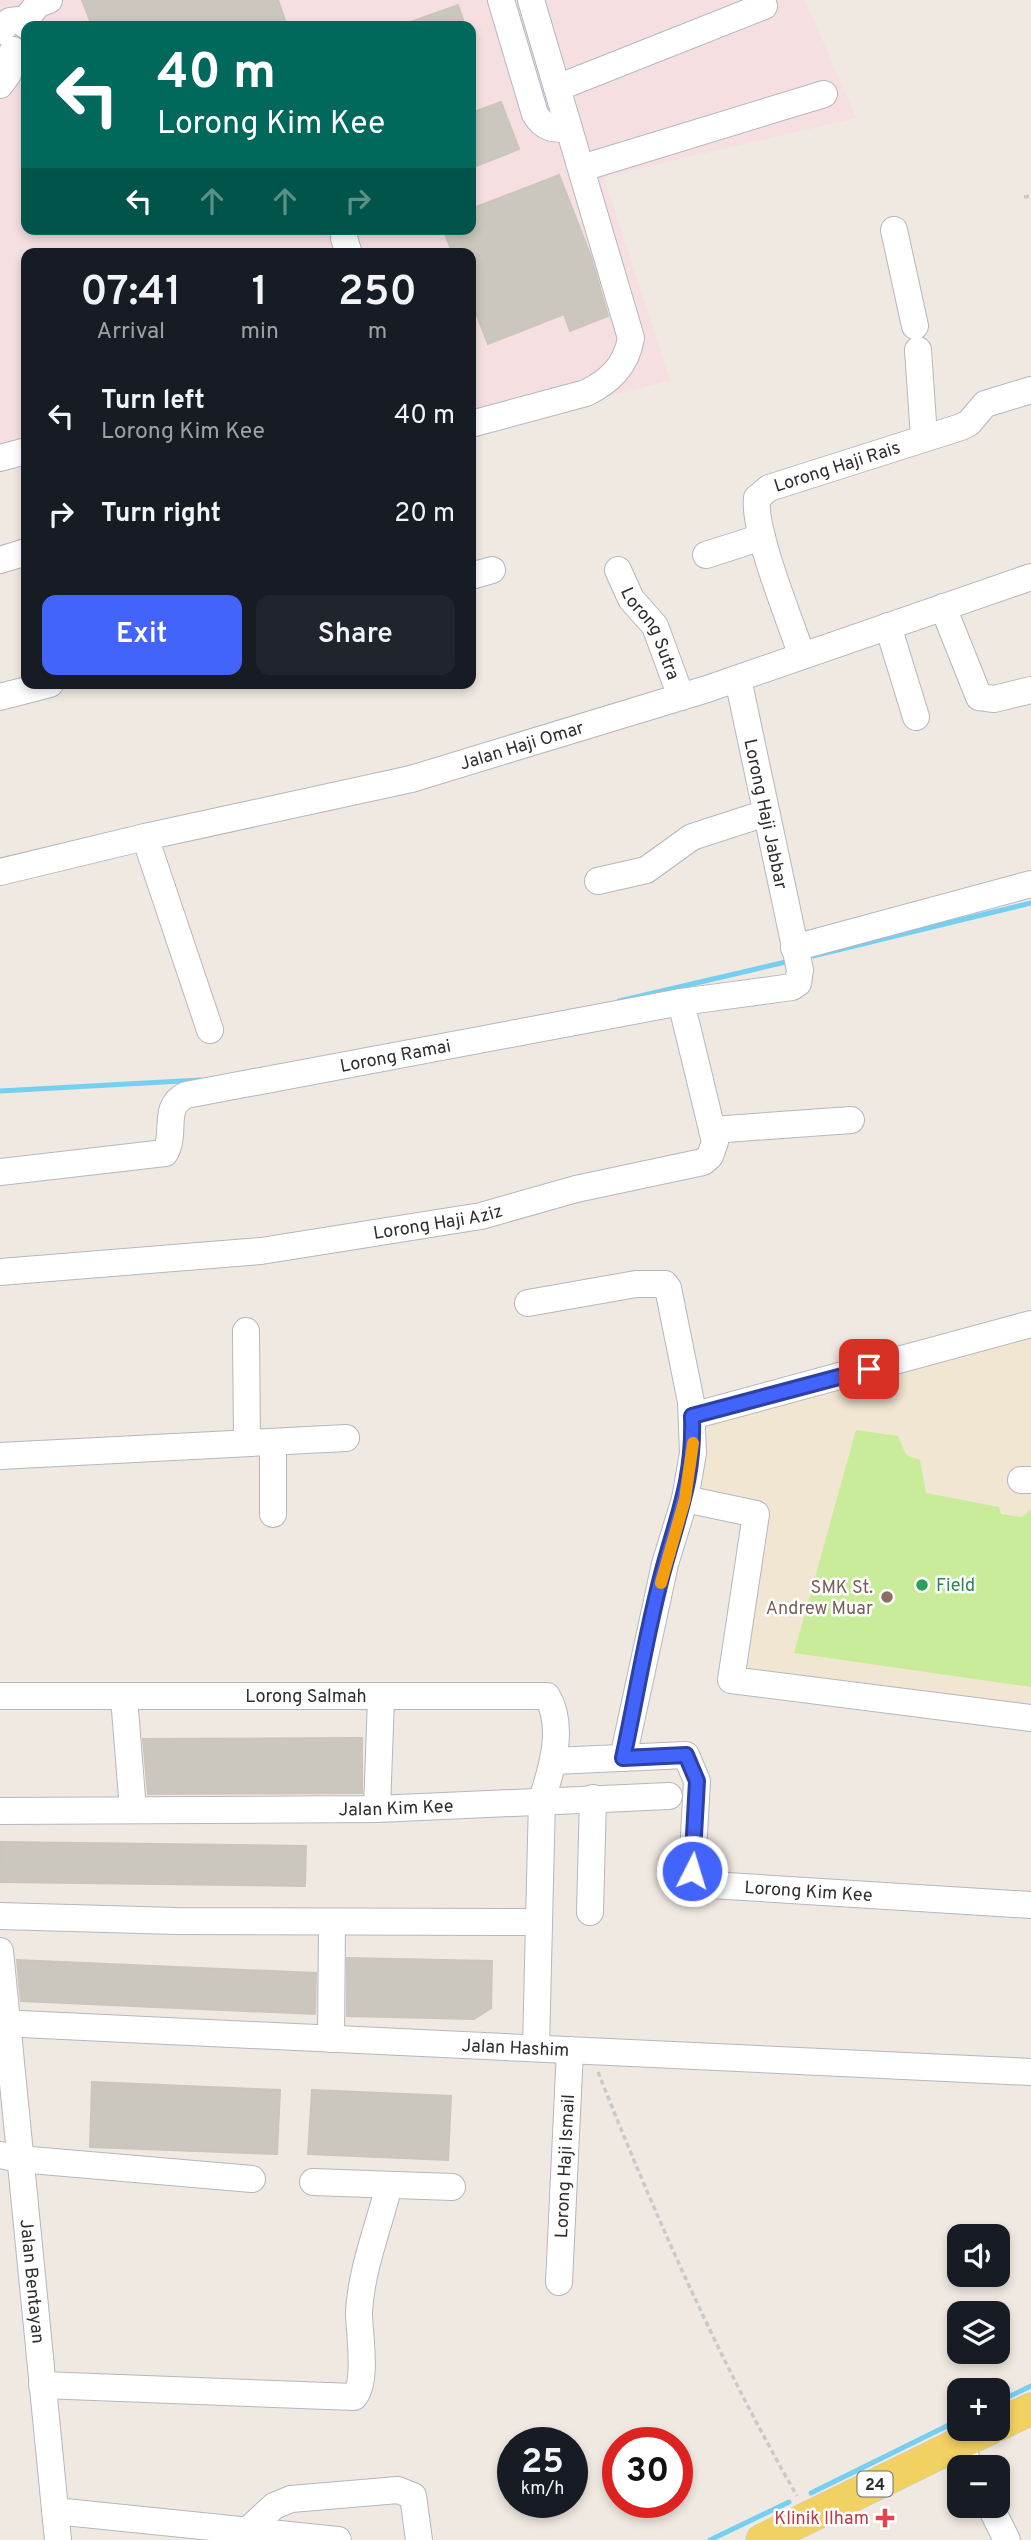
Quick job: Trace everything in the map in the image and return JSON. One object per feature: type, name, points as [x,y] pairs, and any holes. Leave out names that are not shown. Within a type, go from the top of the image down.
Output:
[{"type":"main road","points":[[1010,2419],[1031,2409]]},
{"type":"main road","name":"24","points":[[966,2455],[978,2441]]},
{"type":"main road","name":"24","points":[[762,2540],[809,2517],[947,2463]]},
{"type":"street","points":[[501,0],[535,114],[541,123],[551,129],[569,129]]},
{"type":"street","points":[[476,423],[586,393],[616,373],[625,360],[631,330],[531,0]]},
{"type":"street","points":[[557,89],[764,6]]},
{"type":"street","points":[[0,84],[8,74],[21,33]]},
{"type":"street","points":[[582,168],[824,94]]},
{"type":"street","points":[[894,230],[917,338],[924,437]]},
{"type":"street","name":"Lorong Haji Rais","points":[[802,656],[762,537],[755,512],[757,498],[769,488],[969,423],[985,404],[994,399],[1031,390]]},
{"type":"street","points":[[0,458],[21,452]]},
{"type":"street","points":[[706,555],[762,537]]},
{"type":"street","points":[[0,560],[21,554]]},
{"type":"street","name":"Lorong Sutra","points":[[618,570],[631,599],[655,626],[681,697]]},
{"type":"street","name":"Jalan Haji Omar","points":[[0,872],[145,837],[411,779],[738,679],[1031,577]]},
{"type":"street","points":[[943,607],[979,697],[994,699],[1031,690]]},
{"type":"street","points":[[888,626],[916,717]]},
{"type":"street","name":"Lorong Haji Jabbar","points":[[738,679],[797,959]]},
{"type":"street","points":[[0,697],[31,689]]},
{"type":"street","points":[[598,881],[646,870],[692,837],[766,813]]},
{"type":"street","points":[[145,837],[211,1030]]},
{"type":"street","points":[[797,959],[1031,884]]},
{"type":"street","name":"Lorong Ramai","points":[[0,1172],[165,1153],[169,1146],[171,1108],[176,1100],[186,1095],[681,1002],[792,987],[798,983],[797,959]]},
{"type":"street","name":"Lorong Haji Aziz","points":[[0,1272],[261,1251],[481,1216],[576,1189],[703,1162],[714,1149],[712,1129],[681,1002]]},
{"type":"street","points":[[712,1129],[851,1120]]},
{"type":"street","points":[[528,1303],[636,1284],[665,1284],[692,1416],[693,1453],[685,1499],[665,1564],[623,1758],[554,1761],[541,1799],[536,2048]]},
{"type":"street","points":[[692,1416],[1031,1324]]},
{"type":"street","points":[[246,1331],[247,1443]]},
{"type":"street","points":[[0,1456],[346,1438]]},
{"type":"street","points":[[273,1442],[274,1514]]},
{"type":"street","points":[[685,1499],[757,1514],[731,1680],[1031,1718]]},
{"type":"street","name":"Lorong Salmah","points":[[0,1696],[381,1698],[542,1694],[550,1700],[554,1719],[554,1761]]},
{"type":"street","points":[[124,1697],[133,1810]]},
{"type":"street","points":[[377,1809],[381,1698]]},
{"type":"street","name":"Lorong Kim Kee","points":[[623,1758],[686,1755],[697,1781],[692,1871],[697,1881],[711,1885],[1031,1905]]},
{"type":"street","name":"Jalan Kim Kee","points":[[0,1811],[377,1809],[541,1799],[669,1796]]},
{"type":"street","points":[[590,1912],[593,1798]]},
{"type":"street","points":[[0,1916],[332,1923],[537,1922]]},
{"type":"street","points":[[331,2039],[332,1923]]},
{"type":"street","name":"Jalan Bentayan","points":[[0,1951],[10,2157],[42,2385],[58,2540]]},
{"type":"street","name":"Jalan Hashim","points":[[3,2023],[1031,2072]]},
{"type":"street","name":"Lorong Haji Ismail","points":[[559,2282],[580,2051]]},
{"type":"street","points":[[10,2157],[252,2179]]},
{"type":"street","points":[[313,2182],[452,2187]]},
{"type":"street","points":[[42,2385],[347,2400],[354,2397],[359,2392],[361,2371],[362,2294],[389,2185]]},
{"type":"street","points":[[247,2531],[274,2506],[291,2498],[398,2490],[413,2496],[419,2540]]},
{"type":"street","points":[[55,2511],[338,2540]]},
{"type":"street","points":[[996,2518],[1007,2540]]},
{"type":"path","points":[[1024,197],[1031,196]]},
{"type":"path","points":[[580,2051],[732,2377],[809,2517]]},
{"type":"shaded area","points":[[0,0],[805,0],[856,118],[604,177],[670,380],[476,433],[476,248],[21,248],[21,465],[0,472]]},
{"type":"shaded area","name":"SMK St. Andrew Muar","points":[[1031,1324],[1031,1723],[731,1680],[756,1514],[701,1502],[710,1412]]},
{"type":"green space","name":"Field","points":[[856,1430],[898,1436],[906,1455],[920,1460],[926,1493],[999,1507],[1001,1514],[1022,1517],[1031,1509],[1031,1687],[794,1653]]},
{"type":"building","points":[[82,0],[278,0],[285,21],[90,21]]},
{"type":"building","points":[[458,5],[463,21],[413,21]]},
{"type":"building","points":[[501,102],[519,149],[476,166],[476,111]]},
{"type":"building","points":[[559,175],[590,254],[608,316],[570,331],[564,314],[488,344],[476,313],[476,248],[451,248],[445,235],[476,235],[476,207]]},
{"type":"building","points":[[362,1738],[362,1793],[148,1794],[143,1739]]},
{"type":"building","points":[[1,1842],[306,1846],[305,1886],[0,1882]]},
{"type":"building","points":[[347,1958],[492,1961],[491,2008],[474,2019],[347,2016]]},
{"type":"building","points":[[17,1960],[316,1973],[315,2014],[21,2001]]},
{"type":"building","points":[[92,2082],[280,2090],[277,2154],[90,2147]]},
{"type":"building","points":[[312,2090],[451,2096],[448,2160],[308,2154]]},
{"type":"waterway","points":[[813,956],[1031,903]]},
{"type":"waterway","points":[[619,1001],[790,961]]},
{"type":"waterway","points":[[0,1091],[200,1080]]},
{"type":"waterway","points":[[1010,2396],[1031,2386]]},
{"type":"waterway","points":[[811,2493],[947,2426]]},
{"type":"waterway","points":[[710,2540],[789,2502]]},
{"type":"slow traffic","points":[[661,1583],[685,1499],[693,1443]]},
{"type":"place","name":"Field","points":[[922,1585]]},
{"type":"place","name":"SMK St. Andrew Muar","points":[[887,1597]]},
{"type":"place","name":"Klinik Ilham","points":[[885,2518]]},
{"type":"route","points":[[692,1871],[698,1798],[697,1781],[686,1755],[623,1758],[665,1564],[685,1499],[693,1453],[692,1416],[869,1369]]}]
